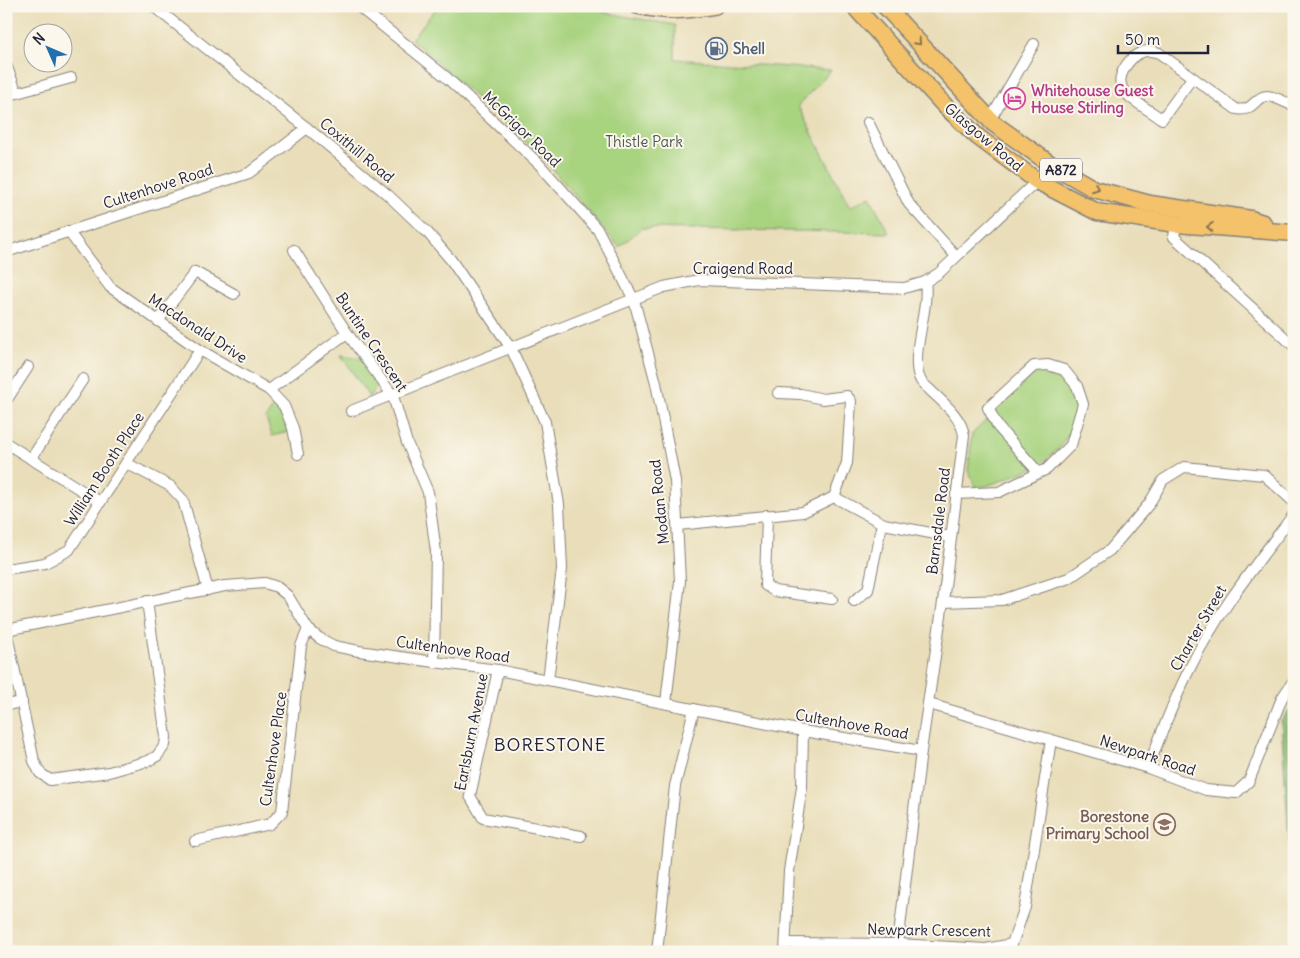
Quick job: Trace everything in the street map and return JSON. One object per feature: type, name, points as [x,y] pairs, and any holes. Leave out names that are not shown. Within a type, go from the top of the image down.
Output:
[{"type":"main road","points":[[637,6],[678,12],[715,6]]},
{"type":"main road","name":"Glasgow Road","points":[[854,6],[945,106],[978,137],[1037,182],[1097,212],[1176,224],[1294,233]]},
{"type":"main road","name":"Glasgow Road","points":[[885,6],[990,120],[1049,163],[1094,189],[1150,204],[1251,219],[1294,233]]},
{"type":"street","name":"Coxithill Road","points":[[153,6],[307,128],[388,195],[427,232],[451,260],[511,348],[545,422],[559,504],[562,569],[548,680]]},
{"type":"street","name":"McGrigor Road","points":[[358,6],[446,76],[539,164],[598,230],[634,300]]},
{"type":"street","points":[[990,120],[1034,44]]},
{"type":"street","points":[[1192,78],[1162,119],[1126,93],[1120,80],[1122,72],[1134,56],[1150,51],[1159,53],[1236,110],[1249,109],[1263,97],[1268,96],[1294,106]]},
{"type":"street","points":[[6,66],[11,94],[71,78]]},
{"type":"street","points":[[868,122],[909,204],[956,256]]},
{"type":"street","name":"Cultenhove Road","points":[[6,252],[249,173],[307,128]]},
{"type":"street","points":[[925,282],[939,273],[1037,182],[1049,163]]},
{"type":"street","points":[[1150,204],[1176,224],[1174,237],[1294,346]]},
{"type":"street","name":"Macdonald Drive","points":[[68,231],[110,287],[200,350],[269,390],[284,406],[293,428],[298,454]]},
{"type":"street","name":"Buntine Crescent","points":[[294,250],[347,333],[393,396],[407,443],[428,492],[436,552],[434,662]]},
{"type":"street","points":[[158,321],[195,272],[234,294]]},
{"type":"street","name":"Craigend Road","points":[[351,411],[664,288],[699,280],[904,288],[925,282]]},
{"type":"street","name":"Barnsdale Road","points":[[898,948],[921,751],[943,602],[964,435],[963,428],[952,413],[921,380],[917,361],[926,303],[925,282]]},
{"type":"street","name":"Modan Road","points":[[634,300],[656,383],[675,480],[680,581],[666,703]]},
{"type":"street","points":[[269,390],[347,333]]},
{"type":"street","name":"William Booth Place","points":[[6,569],[45,563],[69,550],[200,350]]},
{"type":"street","points":[[956,494],[999,492],[1039,473],[1047,469],[1071,445],[1083,404],[1077,386],[1064,370],[1048,365],[1034,366],[988,408],[998,427],[1039,473]]},
{"type":"street","points":[[6,401],[28,367]]},
{"type":"street","points":[[31,459],[83,378]]},
{"type":"street","points":[[678,525],[802,512],[834,497],[847,463],[851,401],[847,396],[823,399],[801,394],[778,392]]},
{"type":"street","points":[[6,443],[100,502]]},
{"type":"street","points":[[126,463],[170,486],[183,500],[208,590]]},
{"type":"street","points":[[943,602],[1002,600],[1069,578],[1110,550],[1150,504],[1163,480],[1184,467],[1264,475],[1294,502]]},
{"type":"street","points":[[834,497],[882,523],[951,537]]},
{"type":"street","name":"Charter Street","points":[[1148,768],[1191,665],[1232,596],[1294,514]]},
{"type":"street","points":[[767,515],[765,585],[774,591],[832,599]]},
{"type":"street","points":[[854,601],[868,590],[882,523]]},
{"type":"street","name":"Cultenhove Road","points":[[6,630],[225,586],[266,583],[277,587],[288,596],[308,629],[319,638],[334,646],[498,670],[803,731],[921,751]]},
{"type":"street","points":[[6,630],[34,761],[40,773],[50,780],[109,772],[148,761],[156,756],[165,746],[166,737],[147,601]]},
{"type":"street","name":"Cultenhove Place","points":[[195,841],[270,824],[282,812],[301,646],[308,629]]},
{"type":"street","name":"Earlsburn Avenue","points":[[498,670],[470,796],[483,818],[581,836]]},
{"type":"street","name":"Newpark Road","points":[[929,704],[1148,768],[1206,790],[1236,793],[1248,781],[1282,698],[1294,680]]},
{"type":"street","points":[[6,705],[22,702]]},
{"type":"street","points":[[657,952],[675,786],[694,709]]},
{"type":"street","points":[[786,947],[790,871],[802,787],[803,731]]},
{"type":"street","name":"Newpark Crescent","points":[[786,947],[986,949],[1012,944],[1025,907],[1051,740]]},
{"type":"green space","name":"Thistle Park","points":[[431,6],[591,6],[606,13],[675,25],[675,59],[831,70],[798,106],[850,207],[870,196],[889,233],[642,228],[619,247],[541,156],[411,39],[435,10]]},
{"type":"green space","points":[[341,355],[361,358],[379,384],[369,397]]},
{"type":"green space","points":[[1039,370],[1056,372],[1071,386],[1077,402],[1073,425],[1060,448],[1038,466],[983,487],[975,486],[968,471],[972,434]]},
{"type":"green space","points":[[273,407],[281,414],[288,432],[272,436],[266,418]]},
{"type":"green space","points":[[1294,707],[1294,914],[1281,721],[1287,712]]},
{"type":"place","name":"Shell","points":[[717,48]]},
{"type":"place","name":"Whitehouse Guest House Stirling","points":[[1015,99]]},
{"type":"place","name":"Borestone Primary School","points":[[1165,825]]},
{"type":"district","name":"BORESTONE","points":[[550,744]]}]
